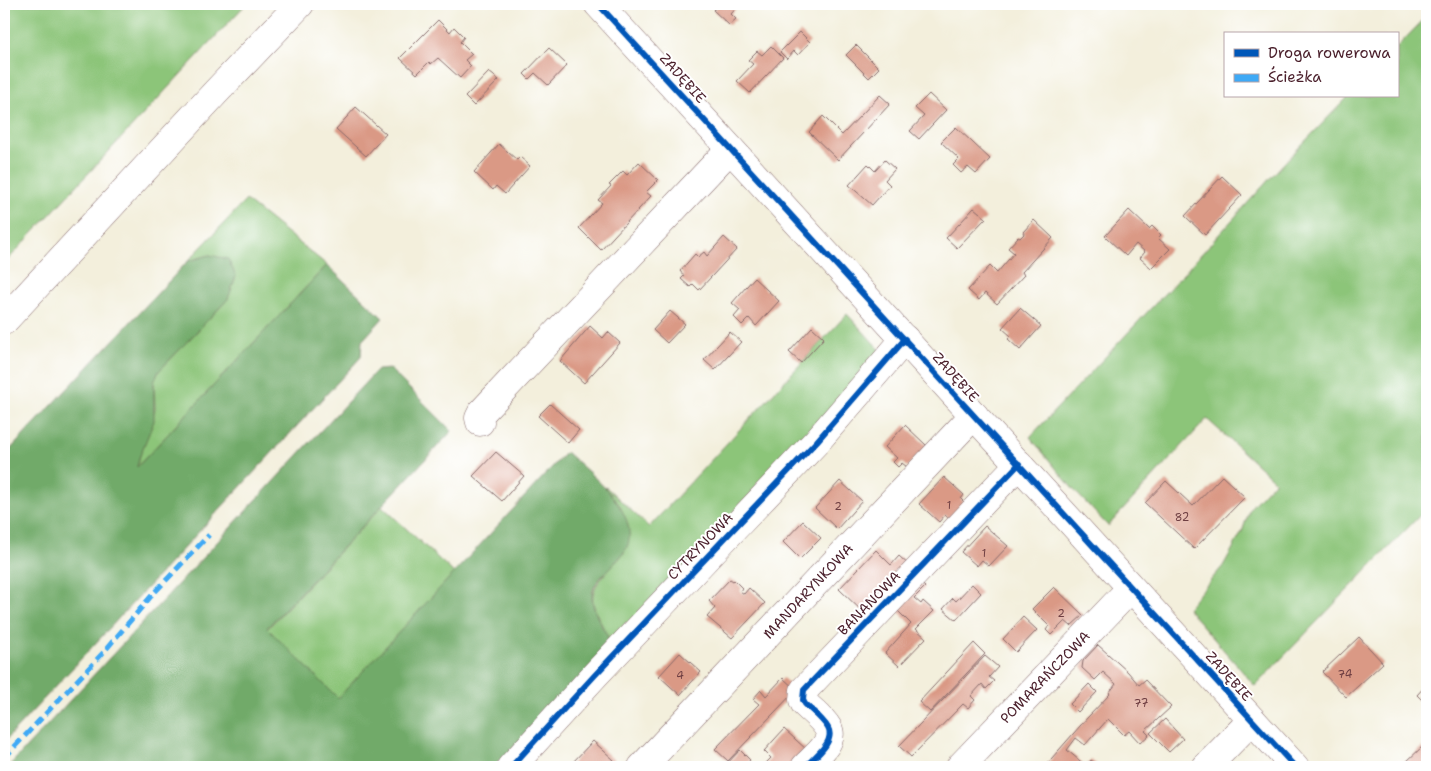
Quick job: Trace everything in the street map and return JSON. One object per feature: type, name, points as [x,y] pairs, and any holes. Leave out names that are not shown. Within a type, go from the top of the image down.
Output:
[{"type":"street","points":[[4,321],[300,4]]},
{"type":"street","name":"ZADĘBIE","points":[[598,4],[1295,767]]},
{"type":"street","points":[[480,422],[479,418],[482,412],[730,149]]},
{"type":"street","name":"CYTRYNOWA","points":[[511,767],[594,675],[817,441],[905,339]]},
{"type":"street","name":"MANDARYNKOWA","points":[[642,767],[974,415]]},
{"type":"street","name":"BANANOWA","points":[[805,767],[825,746],[830,733],[828,728],[805,704],[803,700],[804,690],[1019,464]]},
{"type":"street","name":"POMARAŃCZOWA","points":[[960,767],[1131,588]]},
{"type":"street","points":[[1206,767],[1252,720]]},
{"type":"green space","points":[[4,4],[246,4],[4,264]]},
{"type":"green space","points":[[1427,16],[1427,508],[1255,686],[1187,608],[1223,566],[1242,532],[1250,508],[1275,481],[1207,419],[1108,526],[1073,489],[1030,437],[1284,163],[1347,98],[1398,98],[1398,46]]},
{"type":"green space","points":[[246,200],[327,265],[136,468],[155,409],[154,382],[159,371],[228,299],[210,255],[188,261]]},
{"type":"green space","points":[[210,255],[228,259],[236,276],[228,299],[159,371],[154,382],[154,421],[137,467],[327,265],[383,318],[362,341],[361,357],[4,742],[4,456],[188,261]]},
{"type":"green space","points":[[847,314],[884,354],[612,645],[597,615],[593,596],[595,588],[601,579],[624,553],[621,507],[605,488],[649,527]]},
{"type":"green space","points":[[390,369],[452,431],[267,628],[338,698],[566,452],[608,491],[624,514],[628,527],[629,540],[625,550],[594,587],[592,596],[594,609],[612,645],[503,767],[8,767],[377,370]]},
{"type":"green space","points":[[382,506],[454,573],[338,699],[267,629]]},
{"type":"building","points":[[720,4],[740,4],[731,14],[736,19],[729,25],[713,10]]},
{"type":"building","points":[[438,20],[450,32],[454,27],[464,37],[460,42],[472,54],[465,60],[471,66],[460,78],[438,58],[431,64],[429,62],[417,74],[400,58]]},
{"type":"building","points":[[800,32],[810,42],[798,55],[794,51],[787,59],[780,52]]},
{"type":"building","points":[[856,45],[879,68],[869,78],[846,55]]},
{"type":"building","points":[[771,46],[783,58],[750,93],[737,81],[753,64],[748,60],[757,51],[762,55]]},
{"type":"building","points":[[549,48],[567,65],[548,85],[535,73],[529,79],[524,74]]},
{"type":"building","points":[[489,72],[499,80],[474,106],[465,97]]},
{"type":"building","points":[[929,94],[946,110],[919,139],[910,131],[924,116],[915,108]]},
{"type":"building","points":[[880,95],[890,104],[838,160],[809,132],[823,116],[842,135]]},
{"type":"building","points":[[356,107],[386,134],[366,156],[336,129]]},
{"type":"building","points":[[956,127],[990,159],[976,174],[968,167],[961,173],[953,165],[959,159],[941,142]]},
{"type":"building","points":[[499,144],[517,160],[520,157],[530,166],[505,194],[496,186],[493,190],[474,172]]},
{"type":"building","points":[[885,160],[895,169],[885,180],[890,185],[872,205],[849,185],[868,164],[875,171]]},
{"type":"building","points":[[639,162],[658,180],[646,192],[651,196],[601,250],[579,228],[602,203],[598,200],[611,186],[609,185],[623,171],[627,175]]},
{"type":"building","points":[[1222,176],[1242,195],[1205,235],[1185,216]]},
{"type":"building","points":[[974,208],[986,218],[957,248],[946,238]]},
{"type":"building","points":[[1129,210],[1149,229],[1152,226],[1161,235],[1158,238],[1170,249],[1151,268],[1140,258],[1145,252],[1136,244],[1126,256],[1105,236]]},
{"type":"building","points":[[1034,220],[1053,238],[1022,272],[1024,275],[997,304],[985,293],[979,300],[968,290],[990,266],[997,273],[1014,253],[1008,248],[1018,237],[1020,238],[1024,234],[1023,232]]},
{"type":"building","points":[[724,237],[737,249],[699,290],[693,284],[690,287],[681,279],[684,276],[680,271],[695,254],[698,257],[704,252],[707,256]]},
{"type":"building","points":[[754,278],[779,301],[756,326],[749,318],[742,325],[734,317],[740,310],[732,303]]},
{"type":"building","points":[[1020,308],[1041,326],[1020,350],[1008,339],[1011,336],[1002,328]]},
{"type":"building","points":[[670,311],[685,324],[667,343],[653,330]]},
{"type":"building","points":[[590,326],[603,338],[608,332],[620,343],[584,383],[560,361]]},
{"type":"building","points":[[812,327],[824,338],[801,363],[789,352]]},
{"type":"building","points":[[730,332],[741,342],[715,370],[704,360]]},
{"type":"building","points":[[550,404],[579,430],[568,443],[538,416]]},
{"type":"building","points":[[905,425],[927,446],[907,467],[902,463],[898,467],[893,462],[897,458],[885,447]]},
{"type":"building","points":[[496,452],[524,476],[502,501],[473,476]]},
{"type":"building","points":[[1222,476],[1245,497],[1194,549],[1145,503],[1166,481],[1193,506]]},
{"type":"building","points":[[944,477],[964,495],[961,499],[967,505],[952,521],[945,515],[939,522],[919,504]]},
{"type":"building","points":[[840,481],[862,501],[837,529],[815,508]]},
{"type":"building","points":[[803,521],[821,538],[800,559],[783,542]]},
{"type":"building","points":[[985,526],[1008,546],[989,566],[982,560],[977,566],[961,552]]},
{"type":"building","points":[[876,550],[891,565],[899,556],[911,567],[866,615],[839,589]]},
{"type":"building","points":[[730,579],[734,580],[742,588],[740,591],[744,594],[749,588],[765,603],[732,638],[707,617],[715,608],[709,601]]},
{"type":"building","points":[[916,579],[925,587],[914,598],[921,604],[923,601],[934,611],[916,629],[926,638],[899,666],[885,653],[911,624],[891,604]]},
{"type":"building","points":[[972,584],[981,593],[956,620],[943,609],[953,598],[956,601]]},
{"type":"building","points":[[1054,587],[1083,615],[1071,626],[1065,621],[1051,635],[1046,630],[1049,626],[1032,609]]},
{"type":"building","points":[[1023,617],[1037,630],[1016,652],[1003,639]]},
{"type":"building","points":[[1359,637],[1383,663],[1346,697],[1322,672]]},
{"type":"building","points":[[974,643],[985,654],[930,712],[919,702]]},
{"type":"building","points":[[1098,645],[1128,672],[1139,685],[1145,680],[1171,707],[1145,731],[1149,735],[1140,743],[1129,731],[1124,735],[1108,719],[1085,745],[1076,738],[1067,750],[1086,766],[1091,760],[1100,767],[1044,767],[1110,694],[1116,684],[1103,672],[1095,680],[1082,668],[1083,661]]},
{"type":"building","points":[[680,653],[701,672],[680,695],[659,676]]},
{"type":"building","points":[[985,656],[998,667],[989,677],[994,681],[986,689],[982,684],[971,696],[975,700],[968,708],[963,704],[911,757],[899,746]]},
{"type":"building","points":[[783,678],[796,690],[728,761],[715,749],[759,704],[753,699],[761,690],[766,696]]},
{"type":"building","points":[[1089,684],[1097,692],[1078,712],[1070,704]]},
{"type":"building","points":[[1427,684],[1427,705],[1417,695]]},
{"type":"building","points":[[1165,719],[1183,739],[1169,752],[1150,733]]},
{"type":"building","points":[[784,729],[807,750],[791,767],[768,767],[765,764],[771,758],[764,751]]},
{"type":"building","points":[[593,741],[614,760],[607,767],[576,767],[571,764]]},
{"type":"building","points":[[1422,747],[1427,753],[1427,767],[1408,767],[1410,766],[1406,762]]},
{"type":"building","points":[[740,750],[750,760],[744,767],[724,767]]},
{"type":"marked path","points":[[4,758],[102,654],[153,594],[209,535]]},
{"type":"cycle path","points":[[598,4],[1295,767]]},
{"type":"cycle path","points":[[511,767],[595,675],[817,441],[905,339]]},
{"type":"cycle path","points":[[805,767],[826,744],[830,733],[823,721],[805,704],[803,700],[804,690],[1019,464]]}]
